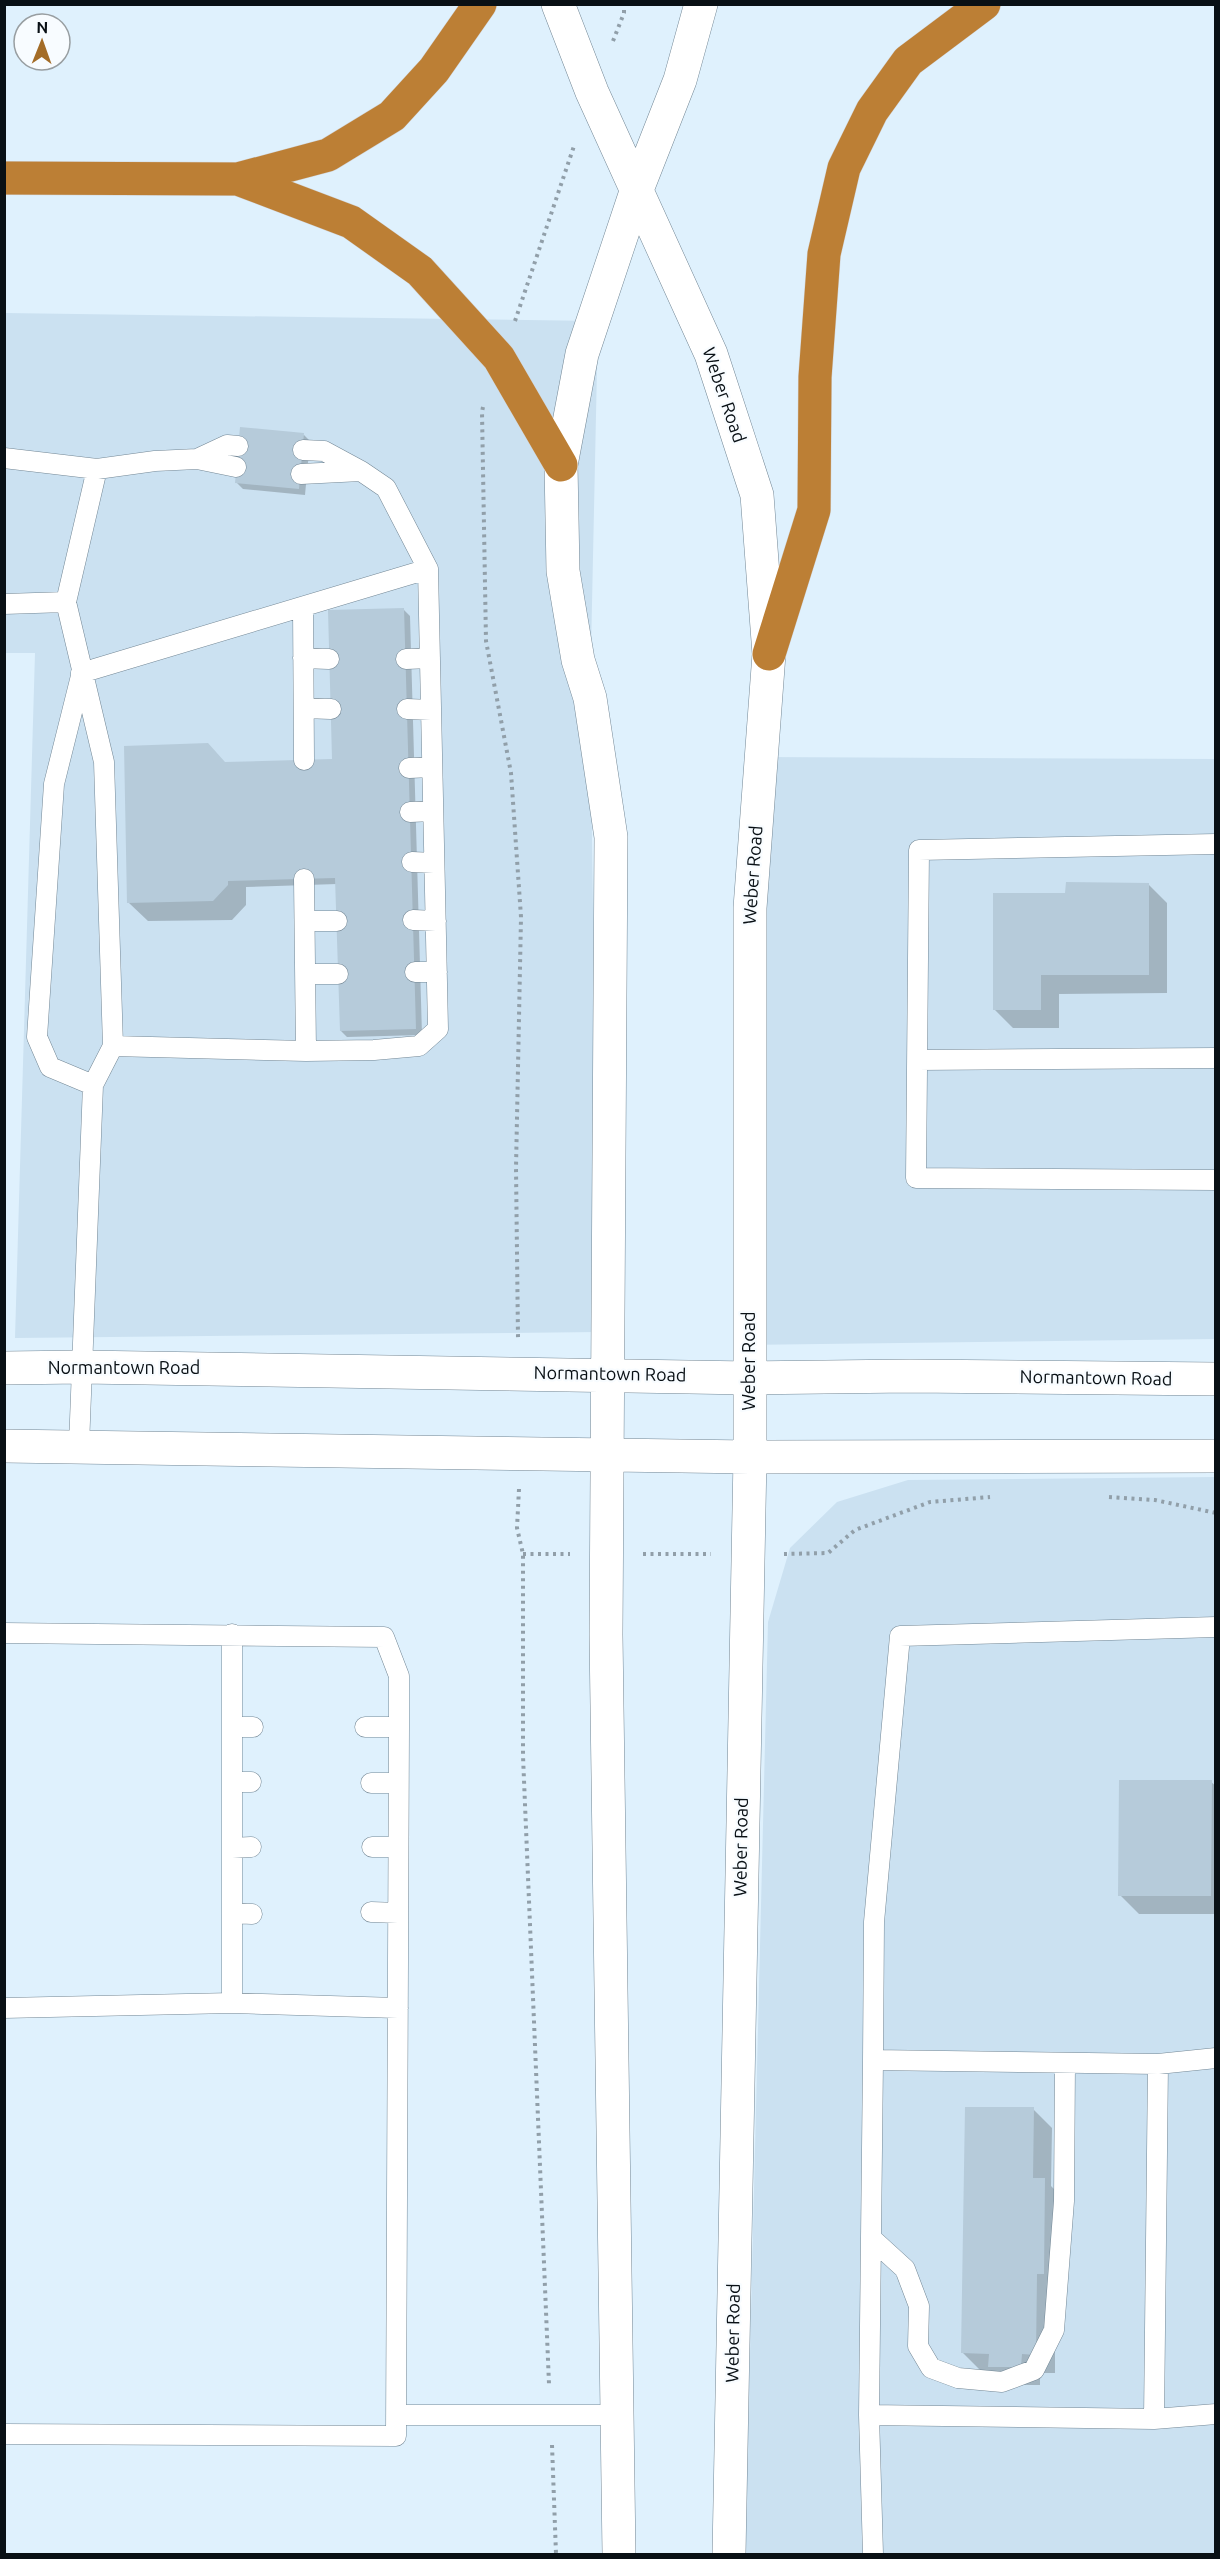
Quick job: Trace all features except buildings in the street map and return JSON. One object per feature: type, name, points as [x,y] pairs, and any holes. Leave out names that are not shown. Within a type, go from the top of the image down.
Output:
[{"type":"highway","points":[[4,178],[238,179],[328,154],[392,116],[434,70],[480,4]]},
{"type":"highway","points":[[769,654],[814,510],[816,369],[824,254],[844,168],[872,111],[908,61],[984,4]]},
{"type":"highway","points":[[238,179],[351,222],[420,271],[499,358],[561,465]]},
{"type":"main road","name":"Weber Road","points":[[558,4],[592,92],[711,354],[757,495],[769,654],[750,908],[750,1457],[729,2554]]},
{"type":"main road","points":[[619,2554],[606,1554],[611,837],[590,698],[578,660],[563,571],[561,465],[582,354],[636,192],[680,80],[702,4]]},
{"type":"main road","name":"Normantown Road","points":[[4,1368],[518,1372],[749,1378],[910,1376],[1215,1379]]},
{"type":"main road","points":[[8,1452],[80,1446],[750,1457],[1215,1456]]},
{"type":"lane","points":[[197,459],[227,445],[238,446]]},
{"type":"lane","points":[[113,1046],[306,1051],[374,1050],[420,1046],[438,1029],[428,569],[386,488],[324,451],[303,450]]},
{"type":"lane","points":[[6,460],[97,470],[155,461],[197,459],[236,467]]},
{"type":"lane","points":[[80,1446],[93,1085],[113,1046],[104,762],[81,673],[66,602],[97,470]]},
{"type":"lane","points":[[301,474],[361,471]]},
{"type":"lane","points":[[81,673],[428,569]]},
{"type":"lane","points":[[4,604],[66,602]]},
{"type":"lane","points":[[303,607],[304,760]]},
{"type":"lane","points":[[303,658],[329,659]]},
{"type":"lane","points":[[406,659],[430,658]]},
{"type":"lane","points":[[81,673],[54,784],[38,1037],[50,1067],[93,1085]]},
{"type":"lane","points":[[304,708],[331,709]]},
{"type":"lane","points":[[407,709],[431,710]]},
{"type":"lane","points":[[409,768],[432,767]]},
{"type":"lane","points":[[410,812],[433,811]]},
{"type":"lane","points":[[1215,844],[919,850],[916,1178],[1215,1180]]},
{"type":"lane","points":[[412,862],[434,863]]},
{"type":"lane","points":[[304,879],[306,1051]]},
{"type":"lane","points":[[413,920],[436,921]]},
{"type":"lane","points":[[305,921],[336,921]]},
{"type":"lane","points":[[415,972],[437,972]]},
{"type":"lane","points":[[305,974],[338,975]]},
{"type":"lane","points":[[918,1060],[1215,1058]]},
{"type":"lane","points":[[873,2554],[869,2415],[874,1922],[900,1636],[1215,1627]]},
{"type":"lane","points":[[4,1633],[384,1637],[399,1676],[396,2436],[4,2434]]},
{"type":"lane","points":[[232,1634],[232,1727],[241,1782],[242,1848],[232,1913],[232,2003]]},
{"type":"lane","points":[[232,1727],[253,1726]]},
{"type":"lane","points":[[365,1727],[399,1727]]},
{"type":"lane","points":[[371,1783],[399,1783]]},
{"type":"lane","points":[[372,1847],[398,1847]]},
{"type":"lane","points":[[371,1912],[398,1913]]},
{"type":"lane","points":[[232,1913],[252,1914]]},
{"type":"lane","points":[[4,2008],[232,2003],[398,2007]]},
{"type":"lane","points":[[873,2060],[1158,2064],[1215,2058]]},
{"type":"lane","points":[[871,2238],[906,2269],[919,2306],[918,2346],[931,2368],[958,2378],[1002,2382],[1034,2370],[1054,2330],[1064,2201],[1065,2063]]},
{"type":"lane","points":[[1154,2419],[1158,2064]]},
{"type":"lane","points":[[869,2415],[1154,2419],[1215,2414]]},
{"type":"lane","points":[[396,2415],[616,2415]]},
{"type":"path","points":[[518,1372],[516,1168],[521,917],[511,773],[486,641],[482,412],[499,358],[519,310],[592,92],[624,13],[624,4]]},
{"type":"path","points":[[521,1454],[517,1528],[523,1554],[523,1756],[556,2554]]},
{"type":"path","points":[[523,1554],[828,1553],[855,1530],[930,1502],[1001,1496]]},
{"type":"path","points":[[1108,1497],[1155,1500],[1215,1513]]},
{"type":"shaded area","points":[[5,313],[598,321],[590,698],[599,1332],[15,1338],[35,653],[5,653]]},
{"type":"shaded area","points":[[746,757],[1215,759],[1215,1339],[744,1345]]},
{"type":"shaded area","points":[[1215,1477],[1215,2554],[745,2554],[768,1622],[790,1548],[837,1502],[908,1480]]}]
